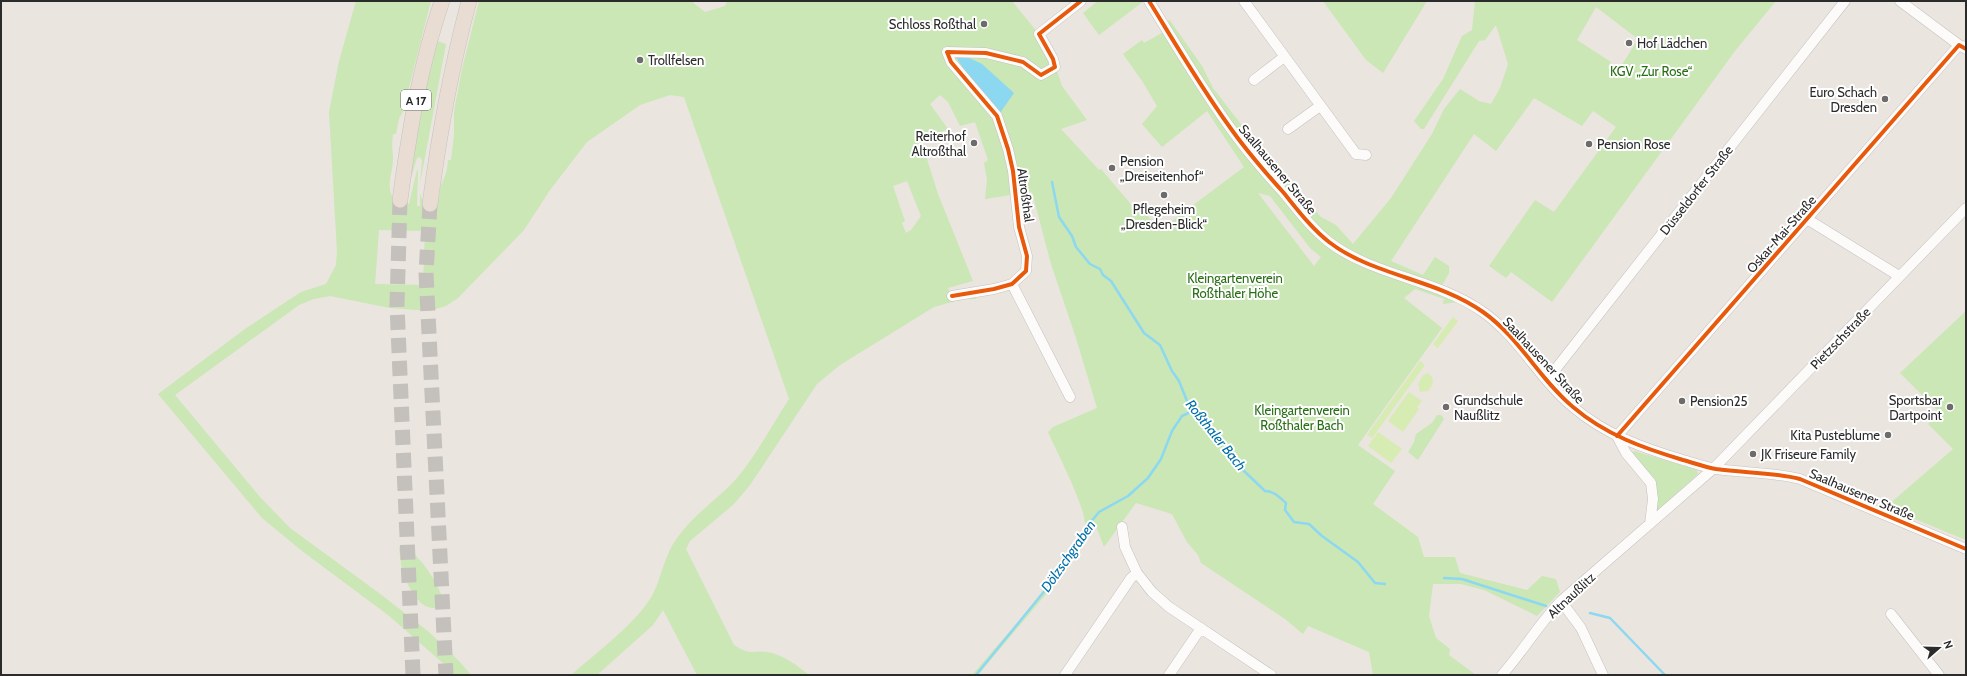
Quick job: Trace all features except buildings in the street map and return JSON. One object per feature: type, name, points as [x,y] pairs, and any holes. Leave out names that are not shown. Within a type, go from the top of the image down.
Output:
[{"type":"highway","name":"A 17","points":[[400,200],[407,148],[418,92],[442,1]]},
{"type":"highway","name":"A 17","points":[[430,204],[445,105],[459,38],[470,1]]},
{"type":"street","name":"Altroßthal","points":[[952,296],[994,289],[1012,284],[1026,271],[1026,256],[1019,227],[1008,149],[997,116],[951,62],[947,52],[986,53],[1023,62],[1041,75],[1055,67],[1053,59],[1039,34],[1081,1]]},
{"type":"street","name":"Saalhausener Straße","points":[[1149,1],[1230,128],[1298,210],[1329,242],[1352,256],[1440,290],[1481,310],[1513,338],[1547,380],[1572,407],[1604,430],[1652,451],[1714,468],[1780,474],[1800,479],[1966,549]]},
{"type":"street","points":[[1244,1],[1356,154],[1366,155]]},
{"type":"street","name":"Düsseldorfer Straße","points":[[1547,380],[1845,1]]},
{"type":"street","points":[[1900,1],[1964,47]]},
{"type":"street","name":"Oskar-Mai-Straße","points":[[1617,436],[1807,218],[1964,47]]},
{"type":"street","points":[[1254,80],[1284,57]]},
{"type":"street","points":[[1288,129],[1320,106]]},
{"type":"street","name":"Pietzschstraße","points":[[1714,468],[1966,208]]},
{"type":"street","points":[[1807,218],[1899,276]]},
{"type":"street","points":[[1012,284],[1070,397]]},
{"type":"street","points":[[1617,436],[1626,453],[1650,483],[1653,499],[1650,524]]},
{"type":"street","name":"Altnaußlitz","points":[[1502,675],[1532,638],[1545,618],[1561,601],[1714,468]]},
{"type":"street","points":[[1122,527],[1125,547],[1137,573],[1152,592],[1169,607],[1271,675]]},
{"type":"street","points":[[1065,675],[1132,578],[1137,573]]},
{"type":"street","points":[[1561,601],[1581,628],[1604,675]]},
{"type":"street","points":[[1891,614],[1939,675]]},
{"type":"street","points":[[1169,675],[1201,628]]},
{"type":"green space","points":[[356,1],[431,1],[403,111],[399,119],[396,134],[393,134],[392,145],[393,162],[390,188],[393,198],[408,197],[407,204],[409,204],[418,170],[417,206],[420,206],[420,193],[423,202],[435,203],[439,196],[441,185],[446,173],[448,160],[451,160],[454,135],[454,111],[462,69],[479,1],[691,1],[705,12],[725,6],[727,1],[1012,1],[1039,34],[1053,59],[1062,86],[1087,120],[1061,129],[1099,170],[1101,169],[1134,208],[1138,205],[1160,230],[1244,167],[1207,111],[1162,147],[1142,124],[1157,106],[1123,54],[1142,40],[1144,43],[1167,30],[1169,19],[1202,66],[1213,88],[1261,150],[1321,217],[1336,225],[1353,244],[1391,198],[1432,134],[1444,109],[1460,89],[1479,101],[1491,104],[1500,88],[1508,64],[1496,25],[1485,40],[1479,41],[1424,129],[1421,129],[1414,121],[1443,79],[1462,36],[1472,30],[1475,1],[1776,1],[1735,51],[1552,302],[1511,272],[1506,278],[1489,266],[1535,200],[1554,212],[1616,127],[1593,111],[1582,126],[1534,98],[1496,151],[1474,134],[1391,261],[1423,275],[1435,257],[1449,266],[1449,273],[1440,289],[1465,301],[1443,304],[1444,299],[1415,289],[1404,298],[1442,328],[1358,445],[1395,471],[1373,504],[1418,537],[1424,557],[1455,557],[1460,573],[1527,590],[1542,576],[1556,579],[1560,592],[1537,616],[1484,590],[1461,584],[1433,584],[1429,616],[1436,638],[1450,649],[1449,655],[1476,675],[1373,675],[1369,652],[1308,626],[1303,634],[1285,619],[1201,563],[1198,555],[1187,542],[1172,514],[1136,503],[1104,547],[1096,526],[1082,541],[1067,569],[978,675],[972,675],[1037,598],[1061,566],[1083,531],[1085,525],[1081,506],[1048,432],[1053,427],[1097,408],[1076,338],[1051,264],[1032,192],[985,199],[987,179],[984,163],[988,160],[975,122],[960,126],[948,102],[940,95],[930,104],[948,129],[921,140],[938,194],[973,281],[948,288],[952,296],[975,292],[976,299],[963,299],[934,307],[840,365],[817,384],[750,485],[734,504],[690,541],[686,549],[734,645],[747,651],[767,652],[778,655],[795,664],[809,675],[697,675],[663,610],[653,625],[597,675],[571,675],[616,637],[638,615],[653,594],[669,552],[677,538],[698,514],[737,478],[758,449],[789,399],[684,97],[670,95],[640,105],[587,142],[550,190],[524,230],[458,298],[446,306],[429,311],[390,308],[330,296],[314,299],[299,305],[175,395],[260,497],[290,528],[379,593],[429,632],[460,662],[471,675],[454,675],[444,664],[388,615],[302,551],[262,518],[158,394],[245,329],[301,292],[326,284],[336,265],[337,252],[329,112],[339,61]],"holes":[[[1596,7],[1638,39],[1617,73],[1608,68],[1611,62],[1577,40]],[[907,181],[921,216],[911,230],[906,233],[902,223],[905,221],[893,186]],[[1258,193],[1270,196],[1310,248],[1321,257],[1314,266]],[[379,230],[425,231],[423,285],[375,284]]]},
{"type":"green space","points":[[1098,1],[1144,1],[1099,35],[1083,13]]},
{"type":"green space","points":[[1323,1],[1427,1],[1383,73],[1366,60]]},
{"type":"green space","points":[[437,41],[446,44],[420,184],[422,160],[420,157],[417,158],[411,178],[414,149],[421,109]]},
{"type":"green space","points":[[1966,311],[1966,540],[1910,517],[1910,514],[1887,506],[1953,449],[1928,424],[1939,412],[1900,373]]},
{"type":"green space","points":[[1453,317],[1458,321],[1438,348],[1433,344]]},
{"type":"green space","points":[[1420,361],[1425,365],[1372,438],[1367,435]]},
{"type":"green space","points":[[1428,373],[1431,375],[1433,382],[1428,391],[1420,392],[1418,384],[1423,375]]},
{"type":"green space","points":[[1409,392],[1422,401],[1417,407],[1419,409],[1403,432],[1388,421]]},
{"type":"green space","points":[[1437,415],[1441,415],[1444,419],[1418,460],[1408,452],[1414,442],[1416,434],[1432,423]]},
{"type":"green space","points":[[1378,432],[1402,449],[1391,463],[1368,446]]},
{"type":"green space","points":[[1634,451],[1697,470],[1698,474],[1657,511],[1654,482],[1649,473],[1632,454]]},
{"type":"green space","points":[[405,545],[418,557],[433,578],[444,602],[437,607],[430,608],[424,605],[418,600],[408,585],[402,570],[399,548]]},
{"type":"water","points":[[963,55],[982,64],[1014,93],[1000,113],[973,84],[956,57]]},
{"type":"waterway","name":"Roßthaler Bach","points":[[1052,182],[1059,217],[1072,236],[1076,247],[1090,264],[1100,269],[1103,275],[1111,281],[1144,333],[1160,345],[1172,371],[1179,381],[1187,401],[1238,460],[1244,471],[1265,491],[1274,493],[1286,503],[1285,510],[1294,522],[1309,524],[1322,536],[1358,562],[1375,583],[1385,584]]},
{"type":"waterway","name":"Dölzschgraben","points":[[976,675],[1064,567],[1086,528],[1099,512],[1128,496],[1148,478],[1161,459],[1172,431],[1182,416],[1195,410]]},
{"type":"waterway","name":"Roßthaler Bach","points":[[1444,578],[1462,579],[1546,606]]},
{"type":"waterway","name":"Roßthaler Bach","points":[[1590,613],[1610,618],[1665,675]]},
{"type":"tunnel","points":[[400,200],[397,305],[413,675]]},
{"type":"tunnel","points":[[430,204],[426,273],[446,675]]},
{"type":"cycle path","points":[[952,296],[994,289],[1012,284],[1026,271],[1027,256],[1019,227],[1013,171],[1008,149],[997,116],[951,62],[947,52],[986,53],[1023,62],[1041,75],[1055,67],[1053,59],[1039,34],[1081,1]]},
{"type":"cycle path","points":[[1149,1],[1198,80],[1235,135],[1316,231],[1329,242],[1365,263],[1446,292],[1483,312],[1508,334],[1561,396],[1586,417],[1625,440],[1654,451],[1700,465],[1716,469],[1779,475],[1800,479],[1966,549]]},
{"type":"cycle path","points":[[1617,436],[1959,45],[1966,49]]},
{"type":"place","name":"Schloss Roßthal","points":[[984,24]]},
{"type":"place","name":"Hof Lädchen","points":[[1629,43]]},
{"type":"place","name":"Trollfelsen","points":[[640,60]]},
{"type":"place","name":"Euro Schach Dresden","points":[[1885,99]]},
{"type":"place","name":"Reiterhof Altroßthal","points":[[974,143]]},
{"type":"place","name":"Pension Rose","points":[[1589,144]]},
{"type":"place","name":"Pension „Dreiseitenhof“","points":[[1112,168]]},
{"type":"place","name":"Pflegeheim „Dresden-Blick“","points":[[1164,195]]},
{"type":"place","name":"Pension25","points":[[1682,401]]},
{"type":"place","name":"Grundschule Naußlitz","points":[[1446,407]]},
{"type":"place","name":"Sportsbar Dartpoint","points":[[1950,407]]},
{"type":"place","name":"Kita Pusteblume","points":[[1888,435]]},
{"type":"place","name":"JK Friseure Family","points":[[1753,454]]},
{"type":"park label","name":"KGV „Zur Rose“","points":[[1651,71]]},
{"type":"park label","name":"Kleingartenverein Roßthaler Höhe","points":[[1235,286]]},
{"type":"park label","name":"Kleingartenverein Roßthaler Bach","points":[[1302,418]]}]
